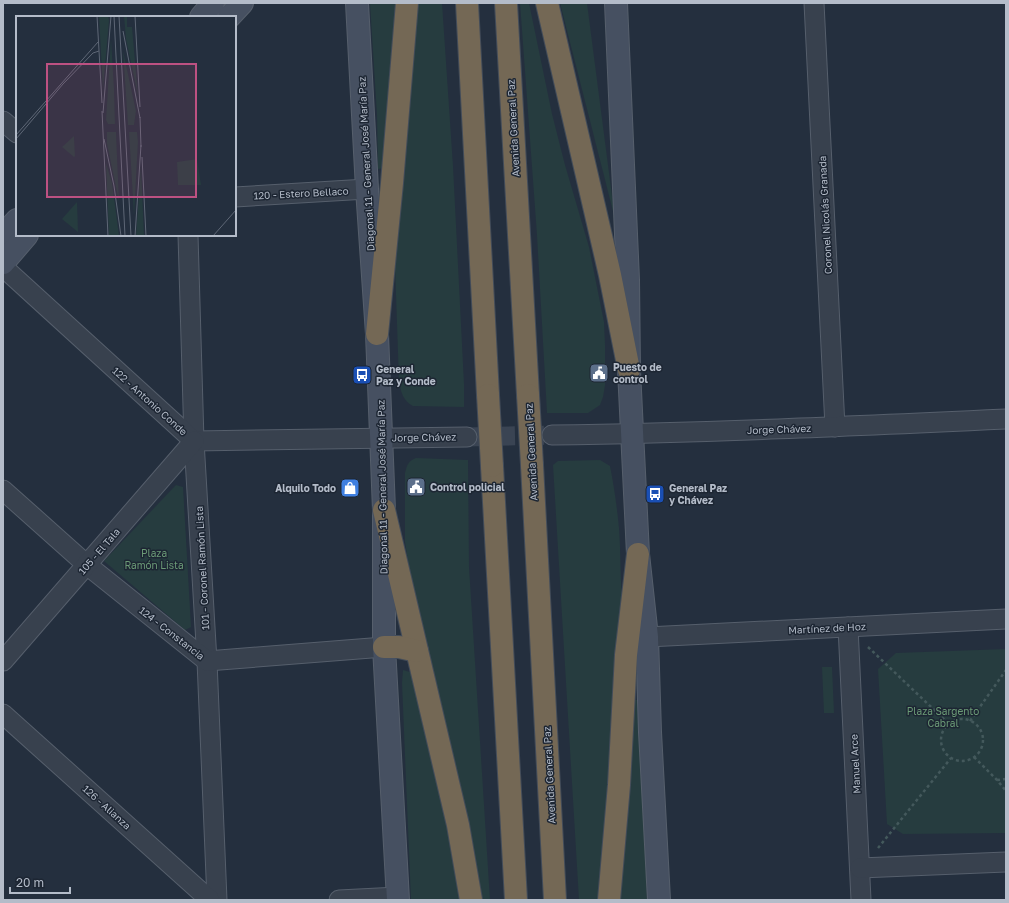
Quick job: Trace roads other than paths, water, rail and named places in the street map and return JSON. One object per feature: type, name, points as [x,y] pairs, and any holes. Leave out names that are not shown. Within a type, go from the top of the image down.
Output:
[{"type":"highway","points":[[377,334],[392,183],[407,3]]},
{"type":"highway","points":[[467,3],[516,900]]},
{"type":"highway","name":"Avenida General Paz","points":[[506,3],[555,900]]},
{"type":"highway","points":[[547,3],[610,275],[630,370]]},
{"type":"highway","points":[[384,510],[458,825],[471,900]]},
{"type":"highway","points":[[609,900],[619,785],[626,656],[638,554]]},
{"type":"highway","points":[[384,647],[399,647],[417,651]]},
{"type":"street","points":[[202,16],[213,3]]},
{"type":"street","points":[[230,16],[242,3]]},
{"type":"street","name":"Diagonal 11 - General José María Paz","points":[[357,3],[367,189],[377,334],[384,510],[384,647],[398,899]]},
{"type":"street","points":[[616,3],[638,554],[647,637],[650,732],[659,900]]},
{"type":"street","name":"Coronel Nicolás Granada","points":[[814,3],[835,427]]},
{"type":"street","points":[[3,121],[16,132]]},
{"type":"street","name":"120 - Estero Bellaco","points":[[236,197],[367,189]]},
{"type":"street","points":[[3,235],[16,221]]},
{"type":"street","points":[[3,263],[26,236]]},
{"type":"street","name":"101 - Coronel Ramón Lista","points":[[188,236],[194,441],[207,661],[217,900]]},
{"type":"street","name":"122 - Antonio Conde","points":[[3,267],[194,441],[381,438]]},
{"type":"street","name":"Jorge Chávez","points":[[552,435],[633,434],[835,427],[1006,419]]},
{"type":"street","name":"Jorge Chávez","points":[[381,438],[467,436]]},
{"type":"street","name":"105 - El Tala","points":[[3,661],[194,441]]},
{"type":"street","name":"124 - Constancia","points":[[3,490],[87,565],[207,661],[384,647]]},
{"type":"street","name":"Martínez de Hoz","points":[[647,637],[1006,619]]},
{"type":"street","name":"Manuel Arce","points":[[848,627],[861,900]]},
{"type":"street","name":"126 - Alianza","points":[[3,714],[210,900]]},
{"type":"street","points":[[860,868],[1006,862]]},
{"type":"street","points":[[338,900],[398,899]]},
{"type":"tunnel","points":[[467,437],[552,435]]},
{"type":"place","name":"Puesto de control","points":[[599,373]]},
{"type":"place","name":"General Paz y Conde","points":[[362,375]]},
{"type":"place","name":"Control policial","points":[[416,487]]},
{"type":"place","name":"Alquilo Todo","points":[[350,488]]},
{"type":"place","name":"General Paz y Chávez","points":[[655,494]]},
{"type":"park label","name":"Plaza Ramón Lista","points":[[154,558]]},
{"type":"park label","name":"Plaza Sargento Cabral","points":[[943,716]]}]
